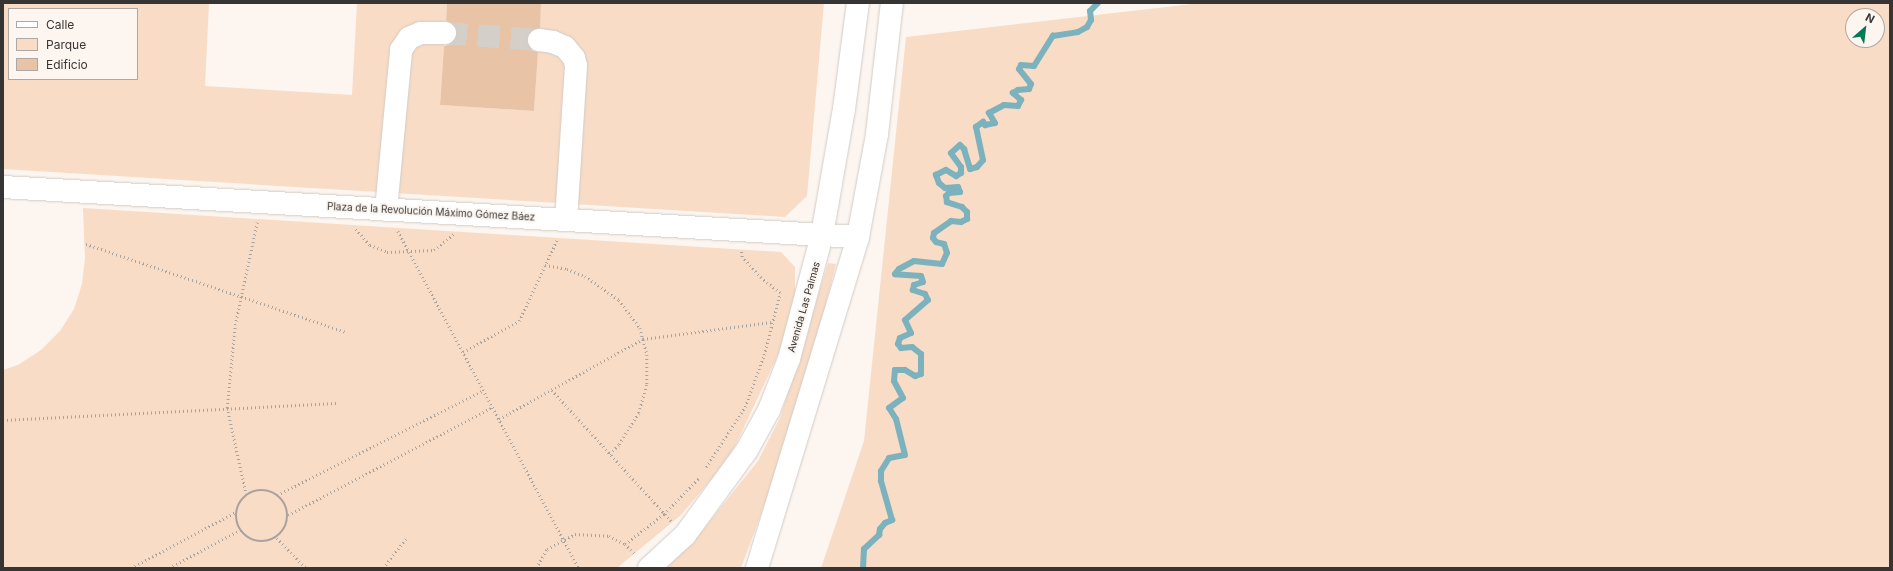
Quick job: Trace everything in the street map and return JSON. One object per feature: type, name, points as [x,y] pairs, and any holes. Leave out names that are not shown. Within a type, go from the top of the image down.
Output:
[{"type":"street","name":"Avenida Las Palmas","points":[[649,568],[685,535],[747,450],[769,410],[789,359],[822,236],[844,110],[858,3]]},
{"type":"street","points":[[758,568],[858,237],[877,134],[892,3]]},
{"type":"street","points":[[386,210],[401,50],[408,38],[421,33],[445,33]]},
{"type":"street","points":[[539,40],[553,42],[565,47],[574,58],[576,66],[566,220]]},
{"type":"street","name":"Plaza de la Revolución Máximo Gómez Báez","points":[[3,187],[858,237]]},
{"type":"path","points":[[246,495],[227,408],[235,325],[243,298],[261,202]]},
{"type":"path","points":[[339,207],[370,245],[387,252],[409,253],[434,250],[448,240],[470,215]]},
{"type":"path","points":[[386,210],[579,568]]},
{"type":"path","points":[[463,352],[519,321],[566,220]]},
{"type":"path","points":[[625,544],[664,514],[699,477],[745,407],[773,322],[780,293],[761,278],[742,257],[738,231]]},
{"type":"path","points":[[86,244],[346,332]]},
{"type":"path","points":[[545,265],[567,269],[585,276],[619,300],[640,328],[647,355],[647,384],[639,413],[619,445],[610,454]]},
{"type":"path","points":[[499,419],[643,339],[800,318]]},
{"type":"path","points":[[277,495],[484,390]]},
{"type":"path","points":[[552,390],[664,514],[685,535]]},
{"type":"path","points":[[3,420],[337,403]]},
{"type":"path","points":[[288,515],[493,407]]},
{"type":"path","points":[[131,568],[236,511],[246,495],[266,490],[277,495],[288,508],[288,522],[278,538],[269,542],[257,542],[248,539],[240,530],[236,511]]},
{"type":"path","points":[[169,568],[240,530]]},
{"type":"path","points":[[536,568],[547,548],[564,538],[589,533],[609,536],[625,544],[649,568]]},
{"type":"path","points":[[383,568],[407,536]]},
{"type":"path","points":[[278,538],[306,568]]},
{"type":"green space","points":[[3,3],[209,3],[205,86],[352,95],[357,3],[447,3],[440,105],[534,111],[541,3],[824,3],[807,196],[785,217],[3,169]]},
{"type":"green space","points":[[1201,3],[1890,3],[1890,568],[821,568],[864,441],[906,37]]},
{"type":"green space","points":[[83,208],[781,252],[795,267],[795,296],[783,344],[730,457],[681,515],[617,568],[3,568],[3,370],[18,365],[41,350],[60,331],[74,309],[82,284],[85,258]]},
{"type":"green space","points":[[828,263],[836,264],[797,417],[741,568],[661,568],[693,542],[758,461],[780,418]]},
{"type":"building","points":[[447,3],[541,3],[540,28],[529,32],[527,39],[531,50],[538,52],[534,111],[440,105],[444,46],[452,44],[457,33],[456,26],[446,21]]},
{"type":"waterway","points":[[863,568],[864,549],[879,535],[880,529],[885,523],[892,520],[881,481],[881,471],[889,458],[905,455],[896,419],[889,408],[903,398],[894,381],[895,370],[905,370],[915,376],[921,374],[921,354],[912,347],[901,348],[898,344],[900,338],[911,333],[905,320],[928,300],[925,294],[913,290],[914,285],[923,282],[921,276],[895,274],[899,269],[914,261],[942,264],[947,253],[944,244],[936,242],[933,238],[934,233],[951,221],[961,222],[967,219],[967,212],[962,207],[947,202],[946,196],[949,193],[960,192],[958,187],[945,188],[939,183],[936,175],[946,170],[956,176],[961,173],[961,167],[951,153],[960,145],[964,149],[970,169],[977,167],[983,160],[976,127],[983,122],[985,125],[995,123],[989,113],[1004,105],[1018,106],[1021,100],[1013,93],[1018,90],[1029,89],[1031,84],[1019,69],[1021,65],[1034,66],[1053,36],[1078,32],[1087,27],[1091,20],[1090,11],[1098,3]]},
{"type":"tunnel","points":[[445,33],[539,40]]}]
